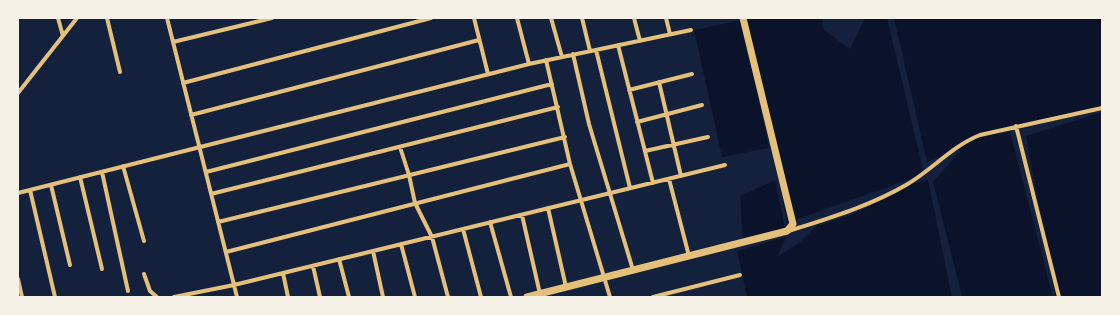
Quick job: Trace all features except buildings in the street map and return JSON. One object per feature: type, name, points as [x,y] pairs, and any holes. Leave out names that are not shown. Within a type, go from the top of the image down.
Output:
[{"type":"street","points":[[58,18],[63,36]]},
{"type":"street","points":[[18,94],[78,18]]},
{"type":"street","points":[[107,18],[120,72]]},
{"type":"street","points":[[167,18],[237,297]]},
{"type":"street","points":[[173,42],[272,18]]},
{"type":"street","points":[[183,83],[431,18]]},
{"type":"street","points":[[474,18],[488,74]]},
{"type":"street","points":[[517,18],[529,64]]},
{"type":"street","points":[[552,18],[562,57]]},
{"type":"street","points":[[582,18],[590,51]]},
{"type":"street","points":[[634,18],[640,41]]},
{"type":"street","points":[[666,18],[670,34]]},
{"type":"street","points":[[743,18],[793,224],[787,231]]},
{"type":"street","points":[[18,193],[529,64],[691,30]]},
{"type":"street","points":[[192,115],[480,40]]},
{"type":"street","points":[[618,45],[652,183]]},
{"type":"street","points":[[596,50],[630,188]]},
{"type":"street","points":[[573,54],[589,124],[633,270]]},
{"type":"street","points":[[546,60],[570,164],[610,297]]},
{"type":"street","points":[[629,90],[692,74]]},
{"type":"street","points":[[659,82],[681,176]]},
{"type":"street","points":[[206,172],[552,84]]},
{"type":"street","points":[[637,122],[702,105]]},
{"type":"street","points":[[212,194],[558,108]]},
{"type":"street","points":[[527,297],[787,231],[887,195],[908,184],[967,140],[980,135],[1016,126],[1102,108]]},
{"type":"street","points":[[1016,126],[1059,297]]},
{"type":"street","points":[[218,222],[565,137]]},
{"type":"street","points":[[645,151],[708,137]]},
{"type":"street","points":[[400,147],[409,175],[415,203],[432,236],[448,297]]},
{"type":"street","points":[[226,252],[570,164]]},
{"type":"street","points":[[174,297],[234,285],[725,165]]},
{"type":"street","points":[[124,166],[144,241]]},
{"type":"street","points":[[102,172],[128,291]]},
{"type":"street","points":[[80,177],[102,269]]},
{"type":"street","points":[[670,179],[689,256]]},
{"type":"street","points":[[51,185],[70,265]]},
{"type":"street","points":[[30,190],[55,297]]},
{"type":"street","points":[[548,208],[566,287]]},
{"type":"street","points":[[522,215],[540,294]]},
{"type":"street","points":[[490,222],[511,297]]},
{"type":"street","points":[[463,229],[481,297]]},
{"type":"street","points":[[401,244],[415,297]]},
{"type":"street","points":[[373,251],[383,297]]},
{"type":"street","points":[[339,259],[349,297]]},
{"type":"street","points":[[313,266],[320,297]]},
{"type":"street","points":[[283,273],[288,297]]},
{"type":"street","points":[[144,274],[150,291],[157,297]]},
{"type":"street","points":[[653,297],[740,275]]},
{"type":"street","points":[[18,279],[22,297]]},
{"type":"water","points":[[747,18],[822,18],[824,30],[850,49],[865,18],[887,18],[924,174],[787,223]]},
{"type":"water","points":[[894,18],[1102,18],[1102,106],[1024,123],[998,134],[1010,132],[1053,297],[962,297],[933,182],[962,149],[927,162]]},
{"type":"water","points":[[742,20],[769,148],[722,157],[694,30]]},
{"type":"water","points":[[1102,112],[1102,297],[1055,297],[1026,136]]},
{"type":"water","points":[[775,180],[785,228],[743,241],[740,196]]},
{"type":"water","points":[[928,180],[952,297],[747,297],[737,251],[786,237],[778,256],[799,243],[815,227],[854,214],[912,184]]}]
